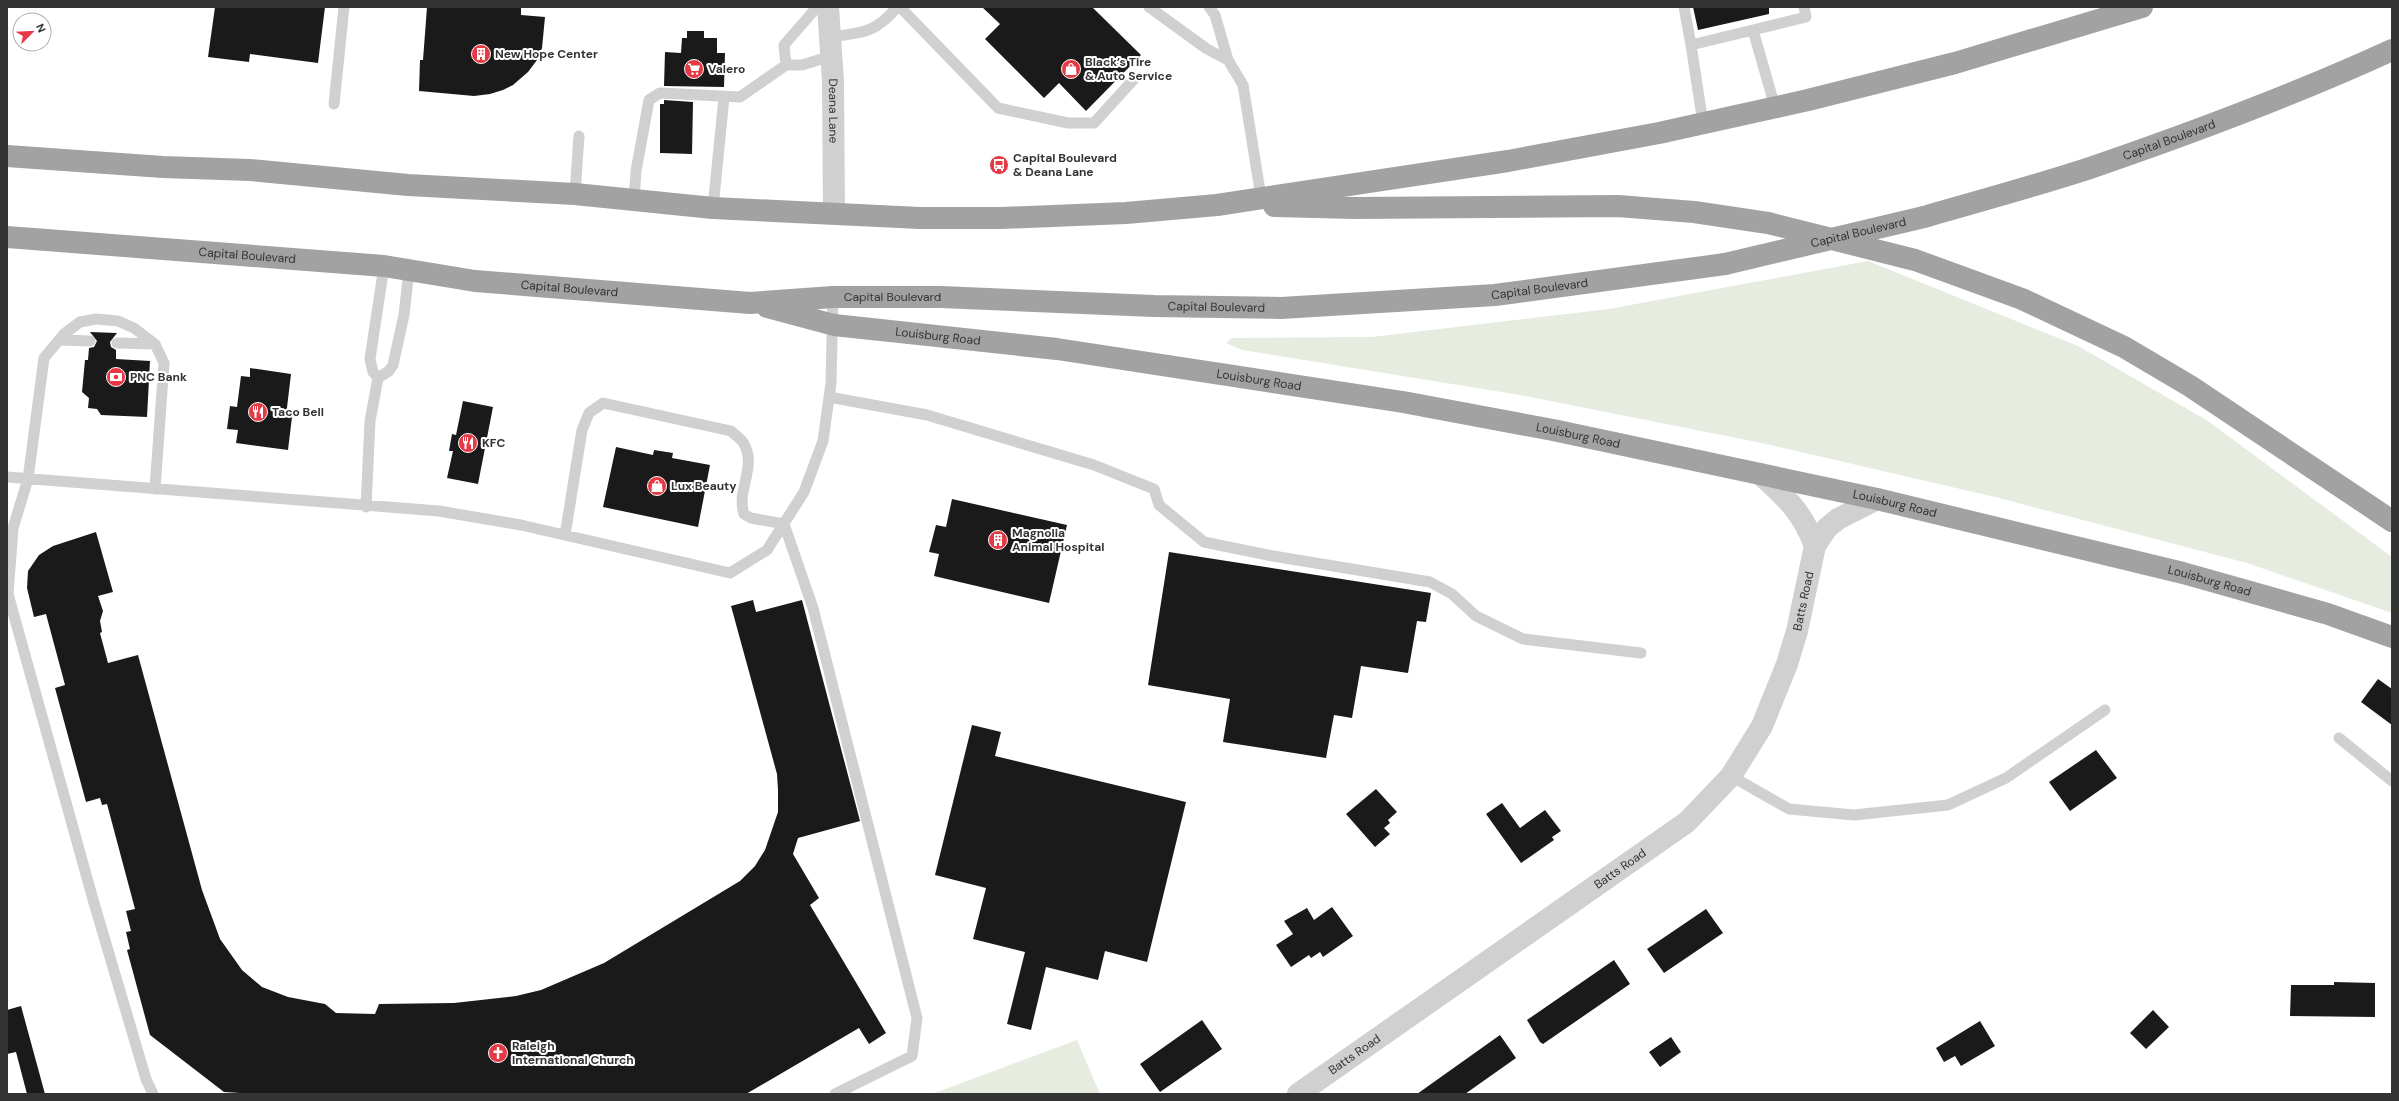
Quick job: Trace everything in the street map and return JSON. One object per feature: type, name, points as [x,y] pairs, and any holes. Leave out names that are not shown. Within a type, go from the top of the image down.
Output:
[{"type":"highway","points":[[1217,205],[1261,197],[1508,161],[1703,123],[1955,63],[2142,7]]},
{"type":"highway","name":"Capital Boulevard","points":[[7,237],[384,266],[475,281],[750,303],[833,297],[942,297],[1154,306],[1281,308],[1494,295],[1725,264],[1924,217],[2088,168],[2178,137],[2329,78],[2392,50]]},
{"type":"highway","points":[[7,156],[162,167],[250,170],[408,186],[575,194],[713,208],[920,218],[1002,218],[1126,212],[1217,205],[1355,208],[1618,206],[1694,212],[1768,223],[1915,260],[2015,296],[2124,347],[2190,386],[2392,521]]},
{"type":"highway","name":"Louisburg Road","points":[[750,303],[834,325],[1057,349],[1403,402],[1552,430],[1593,440],[1877,499],[2183,573],[2328,614],[2392,637]]},
{"type":"street","name":"Deana Lane","points":[[828,7],[831,47],[834,214]]},
{"type":"street","points":[[1760,474],[1796,508],[1807,526],[1815,546]]},
{"type":"street","name":"Batts Road","points":[[1298,1094],[1687,822],[1731,776],[1762,726],[1776,698],[1797,631],[1815,546],[1827,528],[1838,519],[1877,499]]},
{"type":"lane","points":[[334,104],[344,7]]},
{"type":"lane","points":[[786,65],[784,45],[817,7]]},
{"type":"lane","points":[[634,201],[636,171],[649,100],[660,93],[740,97],[786,65],[802,65],[831,47],[884,23],[897,7]]},
{"type":"lane","points":[[900,7],[998,108],[1068,123],[1094,123],[1135,78]]},
{"type":"lane","points":[[1149,7],[1207,49],[1228,60]]},
{"type":"lane","points":[[1209,7],[1215,15],[1228,60],[1243,85],[1261,197]]},
{"type":"lane","points":[[1684,7],[1703,123]]},
{"type":"lane","points":[[1691,45],[1806,17],[1804,7]]},
{"type":"lane","points":[[1753,30],[1775,107]]},
{"type":"lane","points":[[713,208],[724,97]]},
{"type":"lane","points":[[575,194],[579,136]]},
{"type":"lane","points":[[378,378],[373,372],[370,360],[384,266]]},
{"type":"lane","points":[[366,507],[370,421],[378,378],[389,371],[393,365],[404,314],[409,270]]},
{"type":"lane","points":[[7,477],[366,507],[439,511],[521,525],[730,573],[767,550],[804,492],[823,441],[829,397],[834,325],[833,297]]},
{"type":"lane","points":[[153,1094],[146,1079],[94,903],[8,594],[13,528],[28,479],[44,358],[59,340],[80,322],[96,318],[118,321],[134,328],[155,344],[164,363],[155,489]]},
{"type":"lane","points":[[59,340],[90,341]]},
{"type":"lane","points":[[117,343],[155,344]]},
{"type":"lane","points":[[829,397],[927,415],[1094,464],[1154,489],[1159,505],[1204,542],[1273,556],[1430,582],[1452,594],[1476,616],[1523,639],[1641,653]]},
{"type":"lane","points":[[564,535],[582,430],[589,413],[603,403],[731,431],[744,444],[749,462],[740,503],[744,514],[752,518],[784,524]]},
{"type":"lane","points":[[784,524],[813,608],[917,1018],[912,1056],[836,1094]]},
{"type":"lane","points":[[1731,776],[1789,809],[1854,815],[1948,805],[2006,778],[2105,710]]},
{"type":"lane","points":[[2339,738],[2392,781]]},
{"type":"shaded area","points":[[1868,261],[2078,346],[2208,421],[2392,557],[2392,613],[2247,563],[1995,497],[1757,442],[1520,395],[1242,350],[1226,343],[1232,338],[1372,337],[1609,309]]},
{"type":"shaded area","points":[[1077,1040],[1100,1094],[932,1094]]},
{"type":"building","points":[[215,7],[325,7],[318,63],[250,54],[249,62],[208,57]]},
{"type":"building","name":"New Hope Center","points":[[427,7],[521,7],[521,15],[545,17],[542,48],[537,60],[528,72],[513,85],[490,94],[474,96],[419,91],[420,60],[423,60]]},
{"type":"building","name":"Black’s Tire & Auto Service","points":[[982,7],[1092,7],[1141,55],[1086,111],[1059,83],[1044,98],[985,39],[1000,24]]},
{"type":"building","points":[[1693,7],[1769,7],[1769,14],[1698,30]]},
{"type":"building","name":"Valero","points":[[687,31],[704,31],[704,38],[717,38],[717,53],[725,53],[724,87],[664,86],[665,52],[681,53],[682,38],[687,38]]},
{"type":"building","name":"Valero","points":[[664,100],[693,102],[692,154],[660,153],[660,104],[664,104]]},
{"type":"building","name":"PNC Bank","points":[[90,332],[117,333],[110,342],[111,347],[116,350],[116,359],[150,361],[147,417],[101,415],[97,409],[88,408],[89,398],[82,392],[85,360],[88,360],[89,348],[94,347],[97,341]]},
{"type":"building","name":"Taco Bell","points":[[250,368],[291,374],[286,416],[292,417],[288,450],[236,443],[238,430],[227,429],[230,406],[237,407],[241,376],[250,377]]},
{"type":"building","name":"KFC","points":[[463,401],[493,407],[478,484],[447,478],[453,451],[449,451],[452,434],[456,435]]},
{"type":"building","name":"Lux Beauty","points":[[616,447],[653,455],[654,450],[673,453],[672,458],[710,465],[698,527],[603,507]]},
{"type":"building","name":"Magnolia Animal Hospital","points":[[952,499],[1067,525],[1049,603],[934,576],[939,554],[929,552],[936,525],[946,527]]},
{"type":"building","points":[[96,532],[113,592],[98,596],[103,611],[100,621],[102,632],[100,633],[108,663],[138,655],[202,890],[220,939],[242,970],[262,987],[288,997],[325,1004],[336,1013],[375,1014],[379,1004],[454,1003],[516,996],[541,990],[604,963],[740,881],[755,866],[765,850],[778,812],[778,790],[777,774],[731,606],[753,600],[756,612],[802,600],[860,821],[798,838],[793,854],[819,898],[810,905],[886,1033],[869,1044],[859,1028],[746,1094],[257,1094],[224,1092],[150,1035],[127,950],[130,949],[126,932],[131,931],[126,911],[135,909],[107,804],[102,805],[100,798],[86,802],[55,688],[65,685],[46,614],[34,617],[27,588],[28,571],[39,555],[53,546]]},
{"type":"building","points":[[1169,552],[1431,593],[1426,622],[1417,621],[1408,673],[1361,666],[1352,718],[1334,715],[1326,758],[1223,742],[1230,699],[1148,685]]},
{"type":"building","points":[[2378,679],[2392,689],[2392,725],[2361,702]]},
{"type":"building","points":[[972,725],[1001,732],[995,756],[1186,802],[1147,962],[1105,951],[1098,980],[1046,967],[1031,1030],[1007,1024],[1025,952],[973,939],[986,888],[935,875]]},
{"type":"building","points":[[2096,750],[2117,778],[2070,811],[2049,782]]},
{"type":"building","points":[[1376,789],[1397,812],[1388,820],[1390,823],[1384,828],[1390,834],[1375,847],[1346,814]]},
{"type":"building","points":[[1502,803],[1520,828],[1545,810],[1561,831],[1552,837],[1554,840],[1521,863],[1486,814]]},
{"type":"building","points":[[1332,907],[1353,936],[1323,957],[1320,952],[1311,958],[1309,955],[1291,967],[1276,945],[1293,934],[1284,921],[1307,908],[1314,920]]},
{"type":"building","points":[[1706,909],[1723,933],[1664,973],[1647,949]]},
{"type":"building","points":[[1614,960],[1630,984],[1543,1044],[1540,1042],[1527,1020]]},
{"type":"building","points":[[2334,982],[2375,983],[2375,1017],[2290,1016],[2291,985],[2334,985]]},
{"type":"building","points":[[21,1006],[45,1094],[27,1094],[16,1052],[7,1054],[7,1010]]},
{"type":"building","points":[[2153,1010],[2169,1027],[2146,1049],[2130,1033]]},
{"type":"building","points":[[1202,1020],[1222,1049],[1160,1092],[1140,1064]]},
{"type":"building","points":[[1980,1021],[1995,1046],[1961,1066],[1955,1056],[1944,1062],[1936,1048]]},
{"type":"building","points":[[1500,1035],[1516,1058],[1465,1094],[1417,1094]]},
{"type":"building","points":[[1671,1037],[1681,1052],[1660,1067],[1649,1052]]},
{"type":"place","name":"New Hope Center","points":[[481,54]]},
{"type":"place","name":"Valero","points":[[694,69]]},
{"type":"place","name":"Black’s Tire & Auto Service","points":[[1071,69]]},
{"type":"place","name":"Capital Boulevard & Deana Lane","points":[[999,165]]},
{"type":"place","name":"PNC Bank","points":[[116,377]]},
{"type":"place","name":"Taco Bell","points":[[258,412]]},
{"type":"place","name":"KFC","points":[[468,443]]},
{"type":"place","name":"Lux Beauty","points":[[657,486]]},
{"type":"place","name":"Magnolia Animal Hospital","points":[[998,540]]},
{"type":"place","name":"Raleigh International Church","points":[[498,1053]]}]
